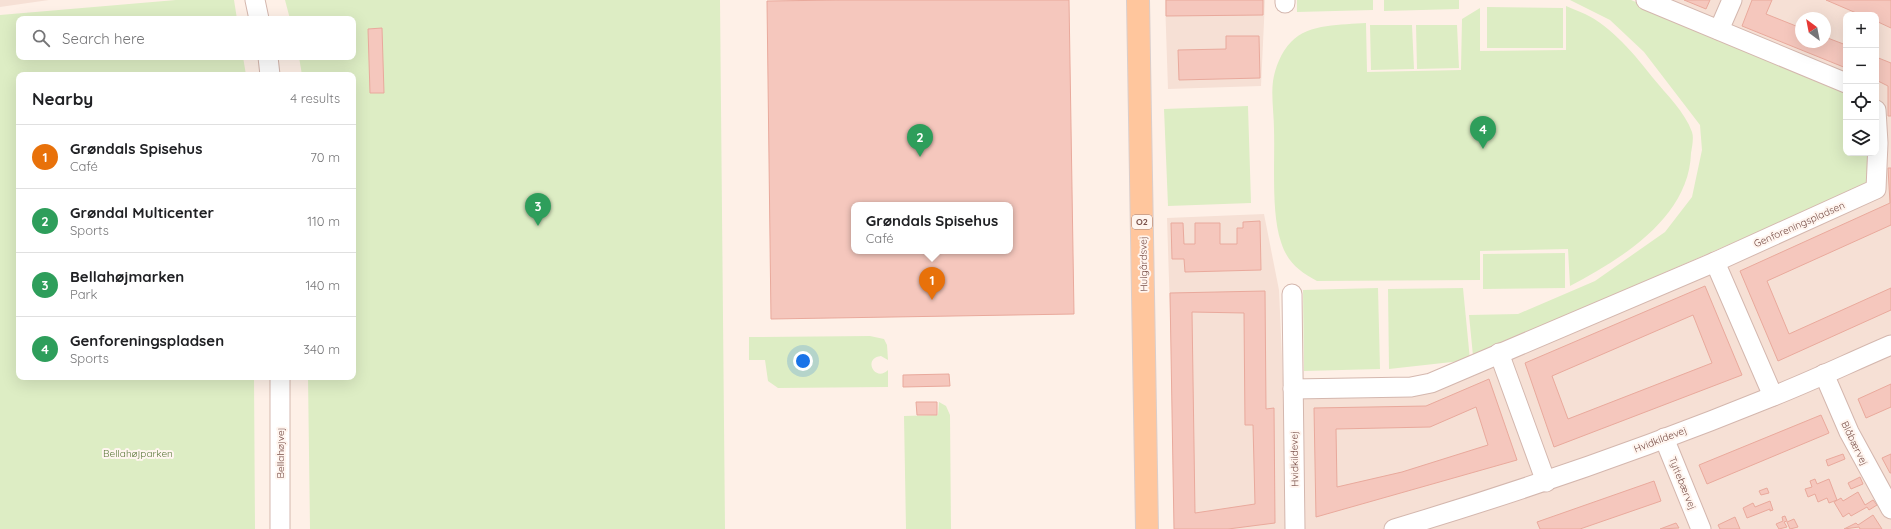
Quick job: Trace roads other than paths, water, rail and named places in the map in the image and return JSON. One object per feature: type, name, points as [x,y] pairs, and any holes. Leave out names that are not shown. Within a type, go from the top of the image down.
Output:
[{"type":"main road","name":"Hulgårdsvej","points":[[1138,0],[1147,529]]},
{"type":"street","points":[[254,0],[258,16]]},
{"type":"street","points":[[1646,0],[1843,82]]},
{"type":"street","points":[[1720,30],[1732,0]]},
{"type":"street","points":[[268,60],[270,72]]},
{"type":"street","name":"Genforeningspladsen","points":[[1293,389],[1411,387],[1431,383],[1714,262],[1876,189],[1884,143],[1878,120]]},
{"type":"street","points":[[1714,262],[1773,396]]},
{"type":"street","points":[[1292,294],[1293,389]]},
{"type":"street","name":"Hvidkildevej","points":[[1394,529],[1546,482],[1773,396],[1891,345]]},
{"type":"street","points":[[1499,354],[1546,482]]},
{"type":"street","name":"Blåbærvej","points":[[1824,374],[1855,445],[1891,509]]},
{"type":"street","name":"Bellahøjvej","points":[[280,380],[280,529]]},
{"type":"street","name":"Hvidkildevej","points":[[1293,389],[1295,529]]},
{"type":"street","name":"Tyttebærvej","points":[[1664,438],[1701,529]]},
{"type":"place","name":"Genforeningspladsen","points":[[1483,149]]},
{"type":"place","name":"Grøndal Multicenter","points":[[920,157]]},
{"type":"place","name":"Bellahøjmarken","points":[[538,226]]},
{"type":"place","name":"Grøndals Spisehus","points":[[932,300]]},
{"type":"park label","name":"Bellahøjparken","points":[[138,453]]}]
